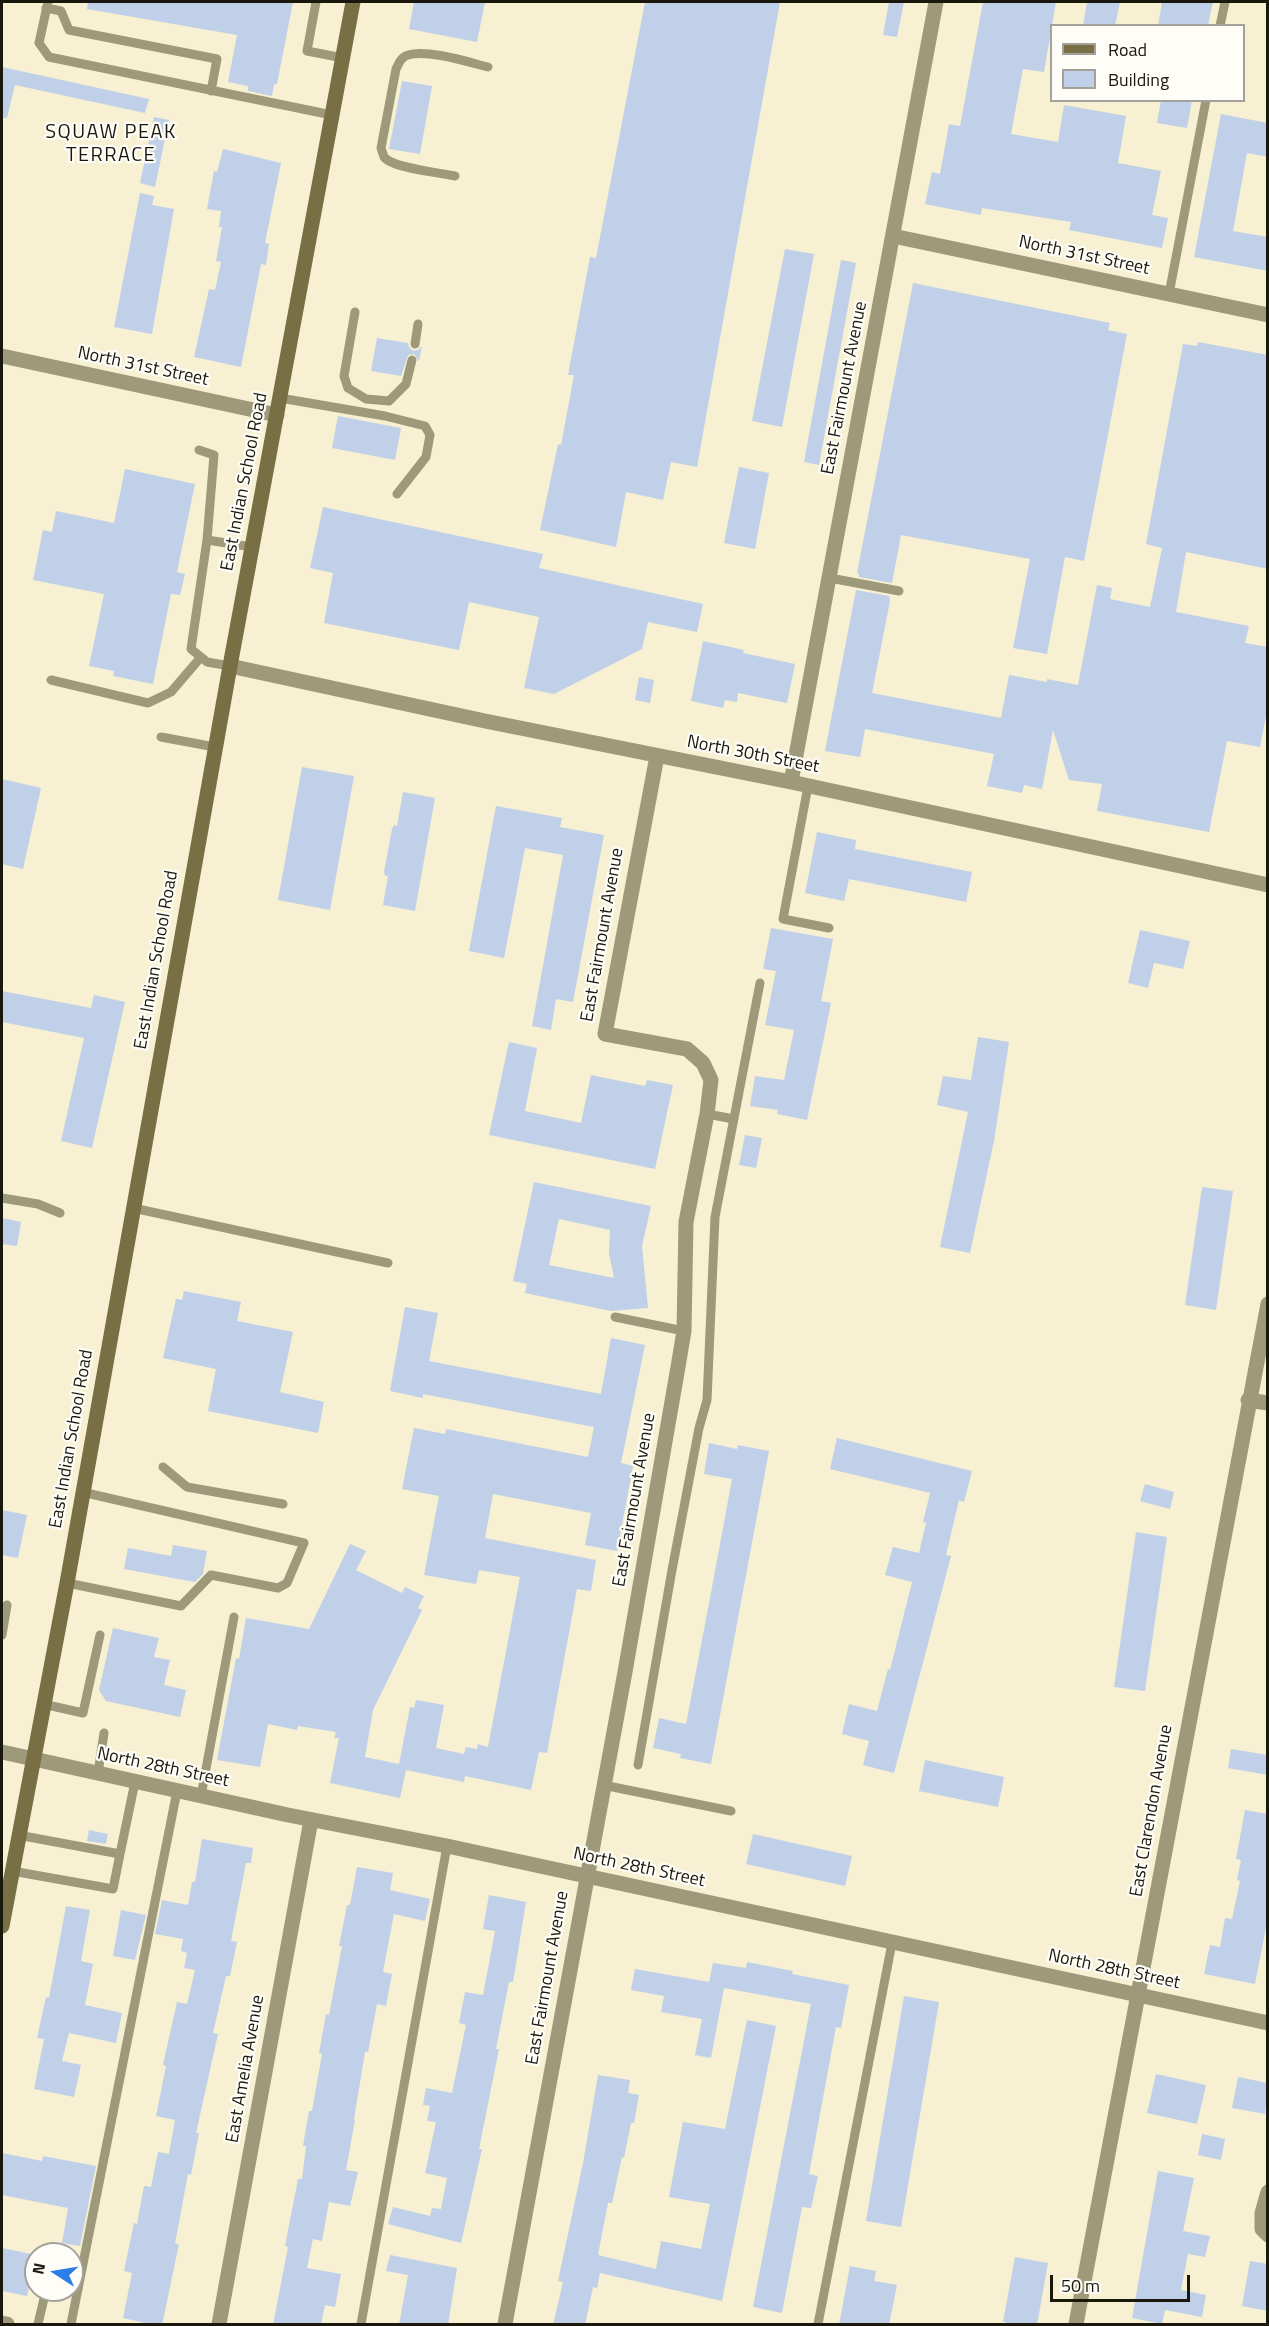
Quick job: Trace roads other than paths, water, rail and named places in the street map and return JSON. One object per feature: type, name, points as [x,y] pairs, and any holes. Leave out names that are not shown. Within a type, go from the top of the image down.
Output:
[{"type":"main road","name":"East Indian School Road","points":[[2,1926],[67,1583],[215,747],[353,2]]},
{"type":"street","name":"East Fairmount Avenue","points":[[791,782],[936,2]]},
{"type":"street","name":"North 31st Street","points":[[893,236],[1268,315]]},
{"type":"street","name":"North 31st Street","points":[[2,356],[277,415]]},
{"type":"street","name":"North 30th Street","points":[[230,666],[791,782],[1268,885]]},
{"type":"street","name":"East Fairmount Avenue","points":[[505,2325],[627,1662],[684,1331],[686,1222],[707,1114],[711,1080],[703,1063],[687,1049],[604,1034],[657,756]]},
{"type":"street","name":"East Clarendon Avenue","points":[[1076,2325],[1248,1400],[1268,1304]]},
{"type":"street","points":[[1248,1400],[1268,1403]]},
{"type":"street","name":"North 28th Street","points":[[2,1752],[311,1820],[447,1846],[1268,2023]]},
{"type":"street","name":"East Amelia Avenue","points":[[219,2325],[311,1820]]},
{"type":"street","points":[[1268,2192],[1262,2221],[1262,2229],[1268,2235]]},
{"type":"street","points":[[2,2323],[7,2325]]},
{"type":"lane","points":[[316,2],[307,51],[343,58]]},
{"type":"lane","points":[[1221,24],[1225,2]]},
{"type":"lane","points":[[211,91],[217,59],[69,30],[61,11],[47,5],[39,43],[49,57],[211,91],[332,116]]},
{"type":"lane","points":[[455,176],[403,166],[384,157],[381,148],[396,69],[402,58],[409,54],[425,54],[488,67]]},
{"type":"lane","points":[[1169,294],[1206,102]]},
{"type":"lane","points":[[355,312],[344,376],[348,388],[366,399],[389,401],[406,384],[412,360]]},
{"type":"lane","points":[[415,344],[418,324]]},
{"type":"lane","points":[[280,398],[385,416],[426,426],[430,435],[426,457],[397,494]]},
{"type":"lane","points":[[199,450],[213,454],[207,540],[191,648],[207,662],[230,666]]},
{"type":"lane","points":[[207,540],[252,547]]},
{"type":"lane","points":[[830,578],[899,591]]},
{"type":"lane","points":[[51,680],[147,703],[171,692],[201,657]]},
{"type":"lane","points":[[161,737],[215,747]]},
{"type":"lane","points":[[808,786],[783,919],[829,928]]},
{"type":"lane","points":[[638,1765],[672,1570],[699,1428],[707,1400],[715,1217],[760,983]]},
{"type":"lane","points":[[707,1114],[734,1119]]},
{"type":"lane","points":[[2,1198],[38,1204],[60,1213]]},
{"type":"lane","points":[[133,1208],[388,1263]]},
{"type":"lane","points":[[615,1317],[684,1331]]},
{"type":"lane","points":[[163,1467],[187,1487],[283,1504]]},
{"type":"lane","points":[[67,1583],[181,1606],[211,1575],[278,1588],[287,1583],[304,1543],[82,1492]]},
{"type":"lane","points":[[2,1635],[7,1605]]},
{"type":"lane","points":[[201,1796],[234,1617]]},
{"type":"lane","points":[[43,1704],[83,1713],[100,1635]]},
{"type":"lane","points":[[98,1773],[104,1733]]},
{"type":"lane","points":[[12,1871],[113,1889],[135,1782]]},
{"type":"lane","points":[[603,1785],[731,1811]]},
{"type":"lane","points":[[71,2325],[177,1791]]},
{"type":"lane","points":[[18,1835],[120,1854]]},
{"type":"lane","points":[[361,2325],[447,1846]]},
{"type":"lane","points":[[818,2325],[892,1942]]},
{"type":"lane","points":[[38,2325],[43,2302]]},
{"type":"district","name":"SQUAW PEAK TERRACE","points":[[111,144]]}]
